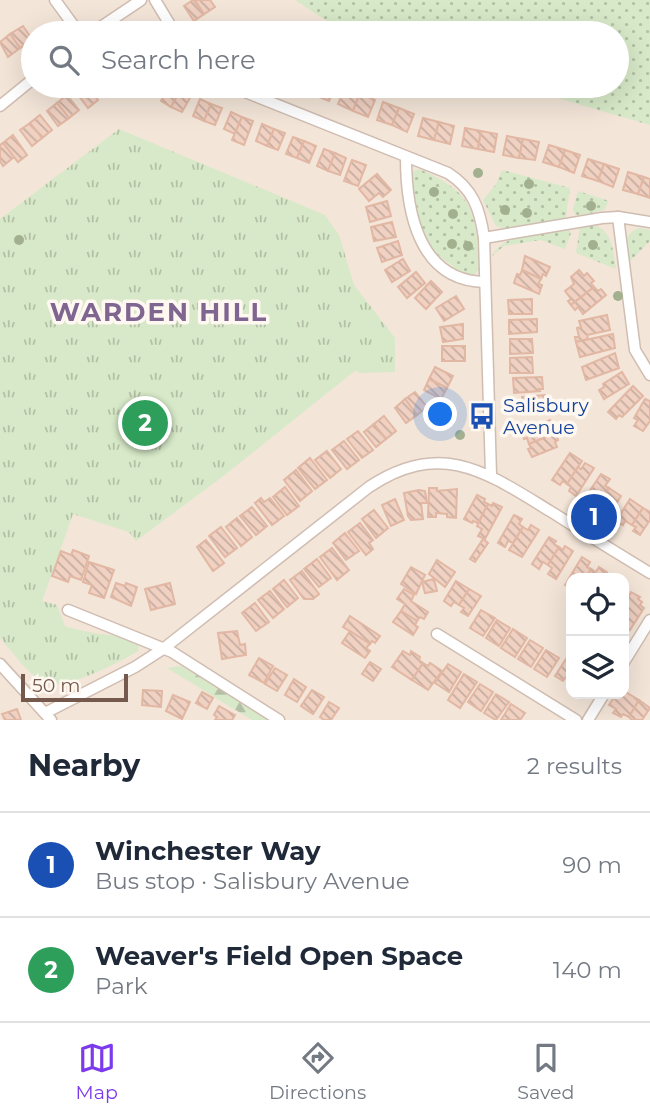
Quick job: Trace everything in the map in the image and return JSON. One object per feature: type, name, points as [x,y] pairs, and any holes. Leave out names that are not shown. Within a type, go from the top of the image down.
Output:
[{"type":"street","points":[[55,0],[70,21]]},
{"type":"street","points":[[110,21],[141,0]]},
{"type":"street","points":[[155,0],[168,21]]},
{"type":"street","points":[[0,106],[21,89]]},
{"type":"street","points":[[260,98],[447,173],[463,184],[478,208],[484,238],[491,475]]},
{"type":"street","points":[[406,157],[406,179],[415,229],[428,254],[459,279],[485,282]]},
{"type":"street","points":[[484,238],[618,217],[650,222]]},
{"type":"street","points":[[618,217],[635,350],[650,375]]},
{"type":"street","points":[[0,664],[48,716],[163,649],[320,523],[386,477],[411,467],[438,464],[465,466],[491,475],[650,573]]},
{"type":"street","points":[[68,610],[172,652],[279,720]]},
{"type":"street","points":[[629,654],[650,620]]},
{"type":"street","points":[[436,634],[576,720]]},
{"type":"street","points":[[587,720],[601,699]]},
{"type":"shaded area","points":[[0,0],[650,0],[650,720],[0,720]]},
{"type":"green space","points":[[295,0],[650,0],[650,125],[557,98],[629,98],[629,21],[327,21]]},
{"type":"green space","points":[[119,129],[325,215],[339,235],[354,285],[395,338],[395,372],[359,373],[356,370],[226,474],[136,541],[129,532],[73,514],[42,601],[57,605],[65,626],[134,639],[139,646],[138,651],[79,679],[56,684],[47,683],[33,675],[0,638],[0,219]]},
{"type":"green space","points":[[419,169],[452,187],[469,207],[478,249],[479,269],[475,274],[468,275],[453,268],[433,253],[419,224],[413,184],[410,183],[409,175]]},
{"type":"green space","points":[[502,170],[570,188],[564,219],[521,228],[496,226],[483,200],[496,184]]},
{"type":"green space","points":[[578,191],[609,201],[604,210],[579,216],[573,209]]},
{"type":"green space","points":[[594,225],[609,237],[616,269],[576,253],[580,226]]},
{"type":"green space","points":[[569,228],[571,233],[565,249],[541,240],[504,246],[492,256],[498,248],[515,238]]},
{"type":"green space","points":[[639,228],[650,230],[650,241],[628,263],[628,237]]},
{"type":"green space","points":[[181,666],[274,720],[252,720],[167,668]]},
{"type":"building","points":[[193,0],[204,14],[194,21],[184,6]]},
{"type":"building","points":[[195,0],[210,0],[215,7],[204,14]]},
{"type":"building","points":[[21,27],[21,47],[20,48],[10,34]]},
{"type":"building","points":[[10,34],[20,48],[8,57],[0,42]]},
{"type":"building","points":[[63,98],[69,98],[79,110],[69,118],[57,103]]},
{"type":"building","points":[[80,98],[97,98],[98,100],[88,108]]},
{"type":"building","points":[[163,98],[176,98],[171,107],[161,101]]},
{"type":"building","points":[[176,98],[190,98],[182,112],[171,107]]},
{"type":"building","points":[[340,98],[358,98],[353,111],[338,104]]},
{"type":"building","points":[[358,98],[375,100],[368,117],[353,111]]},
{"type":"building","points":[[200,99],[211,104],[204,121],[193,116]]},
{"type":"building","points":[[383,102],[399,108],[392,125],[377,120]]},
{"type":"building","points":[[57,103],[69,118],[58,126],[47,111]]},
{"type":"building","points":[[211,104],[222,108],[215,125],[204,121]]},
{"type":"building","points":[[399,108],[414,114],[407,132],[392,125]]},
{"type":"building","points":[[231,112],[242,117],[235,134],[224,129]]},
{"type":"building","points":[[40,115],[52,130],[42,138],[30,123]]},
{"type":"building","points":[[242,117],[253,121],[244,145],[232,140]]},
{"type":"building","points":[[423,118],[439,122],[434,140],[418,136]]},
{"type":"building","points":[[439,122],[454,126],[450,144],[434,140]]},
{"type":"building","points":[[30,123],[42,138],[32,146],[20,130]]},
{"type":"building","points":[[262,124],[274,129],[267,146],[256,141]]},
{"type":"building","points":[[465,128],[481,131],[478,149],[462,146]]},
{"type":"building","points":[[274,129],[285,133],[278,150],[267,146]]},
{"type":"building","points":[[481,131],[497,134],[494,152],[478,149]]},
{"type":"building","points":[[13,135],[27,155],[18,162],[3,143]]},
{"type":"building","points":[[507,136],[523,139],[519,158],[503,155]]},
{"type":"building","points":[[293,137],[304,141],[297,158],[286,154]]},
{"type":"building","points":[[523,139],[539,142],[535,160],[519,158]]},
{"type":"building","points":[[304,141],[316,146],[309,163],[297,158]]},
{"type":"building","points":[[3,143],[14,157],[3,166],[0,161],[0,145]]},
{"type":"building","points":[[549,145],[565,150],[559,167],[543,162]]},
{"type":"building","points":[[324,149],[335,153],[328,171],[317,166]]},
{"type":"building","points":[[565,150],[580,155],[574,173],[559,167]]},
{"type":"building","points":[[335,153],[346,158],[340,175],[328,171]]},
{"type":"building","points":[[588,159],[604,164],[598,181],[582,176]]},
{"type":"building","points":[[352,160],[366,165],[358,186],[344,181]]},
{"type":"building","points":[[604,164],[619,169],[613,187],[598,181]]},
{"type":"building","points":[[628,172],[644,177],[638,194],[623,190]]},
{"type":"building","points":[[377,174],[391,190],[383,197],[379,193],[369,201],[359,189]]},
{"type":"building","points":[[644,177],[650,179],[650,198],[638,194]]},
{"type":"building","points":[[387,201],[391,216],[370,222],[366,207]]},
{"type":"building","points":[[392,222],[396,237],[374,241],[371,227]]},
{"type":"building","points":[[398,241],[402,255],[382,262],[377,248]]},
{"type":"building","points":[[525,256],[550,267],[546,276],[543,274],[541,279],[522,270]]},
{"type":"building","points":[[403,259],[410,271],[392,282],[385,270]]},
{"type":"building","points":[[522,270],[541,279],[538,284],[542,285],[539,294],[514,283],[517,274],[520,275]]},
{"type":"building","points":[[579,270],[584,276],[587,273],[594,281],[591,283],[594,287],[571,305],[568,301],[571,299],[565,291],[574,284],[571,277]]},
{"type":"building","points":[[416,272],[425,283],[407,298],[398,287]]},
{"type":"building","points":[[431,281],[442,292],[426,309],[415,298]]},
{"type":"building","points":[[594,287],[598,291],[601,289],[606,295],[583,314],[578,307],[575,310],[571,305]]},
{"type":"building","points":[[456,296],[464,309],[444,321],[436,308]]},
{"type":"building","points":[[532,299],[532,314],[509,314],[508,300]]},
{"type":"building","points":[[607,315],[610,330],[587,335],[588,339],[576,342],[575,337],[579,337],[577,328],[581,327],[579,321]]},
{"type":"building","points":[[537,319],[537,332],[509,334],[509,320]]},
{"type":"building","points":[[463,324],[463,339],[443,342],[440,327]]},
{"type":"building","points":[[613,334],[615,348],[580,357],[576,342]]},
{"type":"building","points":[[510,339],[532,339],[533,353],[510,354]]},
{"type":"building","points":[[442,346],[465,346],[465,361],[442,361]]},
{"type":"building","points":[[615,353],[619,368],[586,380],[582,367]]},
{"type":"building","points":[[532,357],[533,373],[510,373],[510,358]]},
{"type":"building","points":[[435,367],[453,376],[447,388],[429,379]]},
{"type":"building","points":[[622,372],[629,384],[604,399],[599,390],[604,387],[603,384]]},
{"type":"building","points":[[542,377],[543,389],[539,389],[540,391],[514,393],[513,378]]},
{"type":"building","points":[[429,379],[447,388],[441,399],[424,390]]},
{"type":"building","points":[[633,386],[643,396],[622,417],[619,415],[616,419],[608,412]]},
{"type":"building","points":[[415,392],[427,407],[417,415],[405,399]]},
{"type":"building","points":[[545,395],[546,411],[524,413],[522,397]]},
{"type":"building","points":[[405,399],[417,415],[406,423],[395,408]]},
{"type":"building","points":[[645,399],[650,401],[650,421],[643,431],[634,426],[638,420],[634,418]]},
{"type":"building","points":[[384,416],[396,431],[386,439],[374,424]]},
{"type":"building","points":[[550,420],[556,433],[529,444],[527,438],[524,439],[521,432]]},
{"type":"building","points":[[374,424],[386,439],[376,447],[364,432]]},
{"type":"building","points":[[358,431],[373,450],[362,458],[347,439]]},
{"type":"building","points":[[556,433],[557,447],[532,457],[529,444]]},
{"type":"building","points":[[344,441],[359,460],[347,469],[332,450]]},
{"type":"building","points":[[327,451],[341,469],[330,478],[315,460]]},
{"type":"building","points":[[570,453],[582,461],[567,484],[563,481],[560,485],[552,480]]},
{"type":"building","points":[[310,458],[327,480],[315,489],[298,468]]},
{"type":"building","points":[[585,463],[594,468],[576,496],[569,491],[571,487],[567,484],[578,467],[581,469]]},
{"type":"building","points":[[296,470],[312,491],[300,501],[284,480]]},
{"type":"building","points":[[601,474],[610,479],[605,486],[609,488],[598,505],[593,502],[591,506],[583,501]]},
{"type":"building","points":[[285,487],[299,506],[287,515],[273,497]]},
{"type":"building","points":[[429,488],[437,488],[437,491],[457,489],[456,518],[436,513],[436,517],[428,517]]},
{"type":"building","points":[[609,488],[621,496],[608,517],[601,512],[603,508],[598,505]]},
{"type":"building","points":[[425,491],[427,503],[421,503],[423,519],[411,520],[404,493]]},
{"type":"building","points":[[477,495],[488,504],[478,523],[472,523],[464,519]]},
{"type":"building","points":[[261,498],[264,502],[270,498],[284,516],[272,525],[255,503]]},
{"type":"building","points":[[395,499],[404,520],[391,526],[382,505]]},
{"type":"building","points":[[630,499],[643,508],[632,525],[625,521],[623,525],[616,521]]},
{"type":"building","points":[[493,503],[502,507],[485,539],[478,536],[482,529],[477,526],[488,504],[492,506]]},
{"type":"building","points":[[252,507],[267,526],[256,535],[240,516]]},
{"type":"building","points":[[643,508],[650,512],[650,520],[640,535],[633,531],[636,527],[632,525]]},
{"type":"building","points":[[374,510],[388,528],[376,538],[362,519]]},
{"type":"building","points":[[514,515],[522,519],[519,524],[523,527],[513,543],[508,541],[505,547],[498,543]]},
{"type":"building","points":[[237,518],[252,537],[241,546],[226,527]]},
{"type":"building","points":[[360,523],[373,540],[369,543],[373,549],[366,555],[348,532]]},
{"type":"building","points":[[531,525],[539,530],[522,557],[509,550],[523,527],[528,530]]},
{"type":"building","points":[[221,527],[237,548],[225,557],[209,536]]},
{"type":"building","points":[[345,533],[359,551],[346,560],[333,543]]},
{"type":"building","points":[[549,537],[556,541],[554,544],[559,547],[548,565],[543,562],[539,569],[532,564]]},
{"type":"building","points":[[483,539],[488,543],[475,562],[470,559]]},
{"type":"building","points":[[206,540],[224,563],[213,571],[197,547]]},
{"type":"building","points":[[565,546],[573,551],[556,579],[548,574],[552,568],[548,565],[559,547],[563,550]]},
{"type":"building","points":[[332,548],[349,570],[337,580],[320,557]]},
{"type":"building","points":[[73,550],[89,556],[81,580],[70,576],[68,582],[52,576],[61,551],[71,555]]},
{"type":"building","points":[[582,557],[590,562],[587,567],[591,569],[589,573],[572,573]]},
{"type":"building","points":[[317,559],[331,578],[319,587],[304,569]]},
{"type":"building","points":[[437,560],[455,572],[445,587],[429,574]]},
{"type":"building","points":[[89,562],[114,570],[104,598],[89,593],[92,585],[83,582]]},
{"type":"building","points":[[411,567],[425,575],[416,594],[401,584]]},
{"type":"building","points":[[599,567],[607,572],[589,573],[591,569],[596,572]]},
{"type":"building","points":[[302,571],[319,594],[313,599],[304,599],[290,580]]},
{"type":"building","points":[[434,579],[437,591],[425,593],[422,582]]},
{"type":"building","points":[[284,580],[298,598],[287,607],[273,589]]},
{"type":"building","points":[[456,581],[469,589],[459,605],[454,602],[451,606],[444,601]]},
{"type":"building","points":[[116,583],[137,587],[131,606],[111,597]]},
{"type":"building","points":[[170,583],[175,604],[151,610],[145,589]]},
{"type":"building","points":[[404,589],[414,595],[411,601],[428,612],[424,619],[420,617],[417,621],[401,611],[405,604],[397,599]]},
{"type":"building","points":[[469,589],[481,596],[468,616],[461,612],[464,608],[459,605]]},
{"type":"building","points":[[270,591],[284,609],[273,618],[258,600]]},
{"type":"building","points":[[631,592],[640,597],[640,605],[644,608],[630,630],[629,629]]},
{"type":"building","points":[[255,603],[269,622],[256,631],[242,613]]},
{"type":"building","points":[[481,610],[495,618],[483,636],[470,628]]},
{"type":"building","points":[[401,611],[417,621],[415,625],[418,627],[413,635],[393,622]]},
{"type":"building","points":[[350,616],[380,636],[375,643],[372,641],[370,644],[343,627]]},
{"type":"building","points":[[497,620],[510,628],[499,646],[486,638]]},
{"type":"building","points":[[513,629],[527,638],[515,657],[501,648]]},
{"type":"building","points":[[237,631],[240,645],[245,644],[246,655],[222,659],[218,633]]},
{"type":"building","points":[[350,631],[370,644],[366,648],[370,651],[365,658],[342,643]]},
{"type":"building","points":[[530,640],[543,648],[531,667],[518,659]]},
{"type":"building","points":[[546,650],[559,658],[547,677],[534,669]]},
{"type":"building","points":[[403,651],[410,655],[411,651],[420,657],[419,660],[423,663],[412,680],[392,667]]},
{"type":"building","points":[[259,658],[273,666],[264,683],[249,675]]},
{"type":"building","points":[[566,659],[566,677],[563,681],[555,676]]},
{"type":"building","points":[[370,662],[381,669],[373,681],[362,674]]},
{"type":"building","points":[[423,663],[428,666],[430,663],[442,671],[428,690],[412,680]]},
{"type":"building","points":[[448,664],[461,672],[449,692],[435,683]]},
{"type":"building","points":[[275,668],[287,675],[277,691],[265,684]]},
{"type":"building","points":[[464,674],[477,682],[460,708],[448,700]]},
{"type":"building","points":[[294,679],[306,687],[297,702],[285,695]]},
{"type":"building","points":[[480,684],[493,692],[481,711],[468,702]]},
{"type":"building","points":[[143,690],[162,691],[161,707],[142,705]]},
{"type":"building","points":[[312,690],[324,697],[313,714],[301,706]]},
{"type":"building","points":[[202,692],[213,698],[207,709],[196,703]]},
{"type":"building","points":[[496,694],[509,702],[496,720],[484,713]]},
{"type":"building","points":[[629,694],[639,700],[629,717],[613,713],[616,709],[609,705],[613,699],[629,699]]},
{"type":"building","points":[[173,695],[190,702],[182,719],[166,711]]},
{"type":"building","points":[[639,700],[650,708],[642,720],[632,720],[629,717]]},
{"type":"building","points":[[329,702],[339,708],[331,720],[324,720],[320,717]]},
{"type":"building","points":[[511,704],[525,713],[520,720],[501,720]]},
{"type":"building","points":[[219,706],[235,715],[232,720],[215,720],[217,717],[214,715]]},
{"type":"building","points":[[17,709],[21,720],[5,720],[2,714]]},
{"type":"place","name":"Salisbury Avenue","points":[[482,416]]},
{"type":"place","name":"Weaver's Field Open Space","points":[[145,423]]},
{"type":"place","name":"Winchester Way","points":[[594,517]]},
{"type":"district","name":"WARDEN HILL","points":[[159,312]]}]
